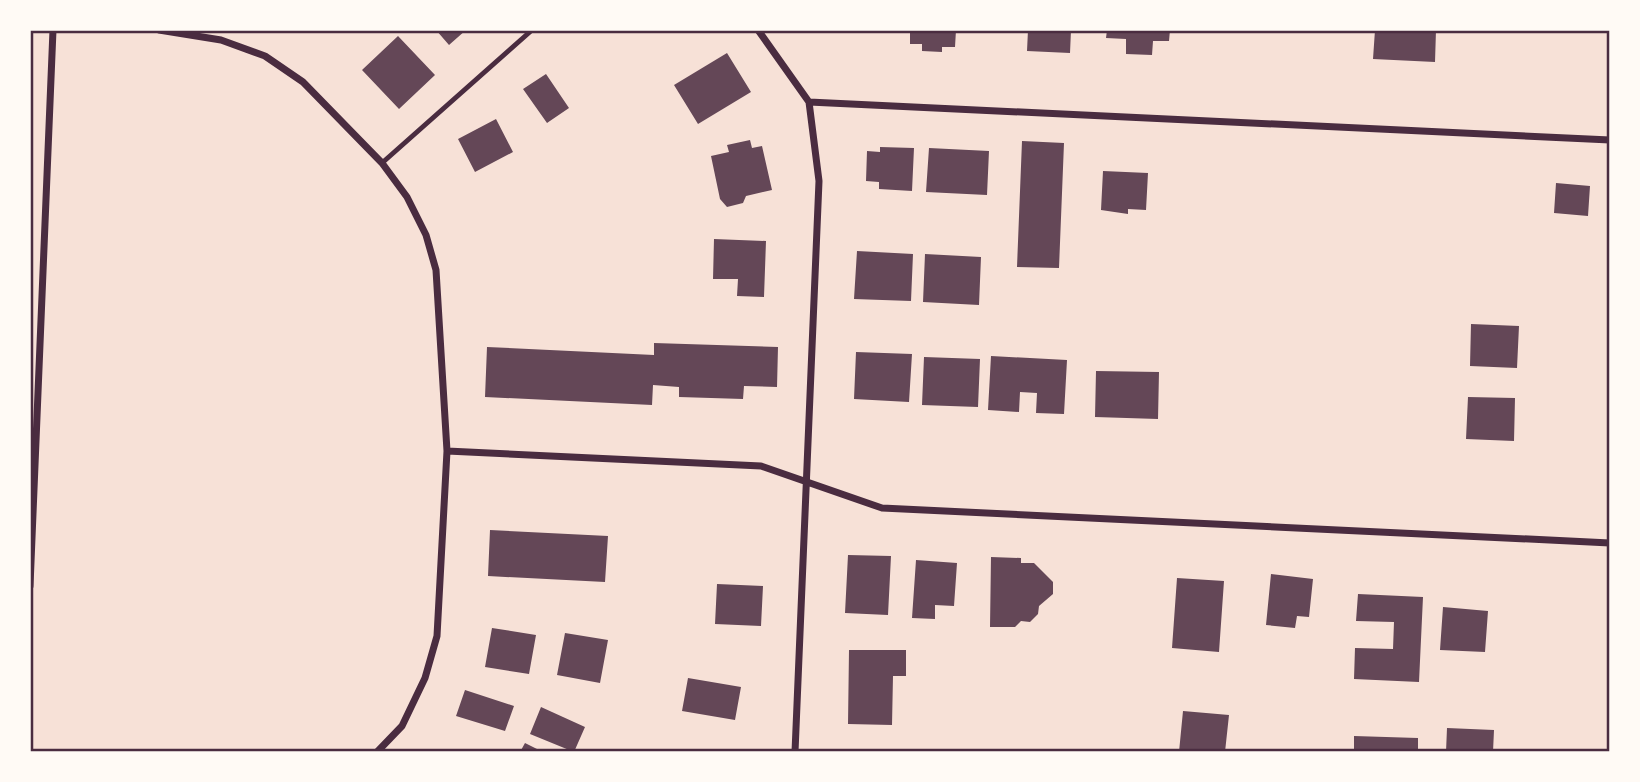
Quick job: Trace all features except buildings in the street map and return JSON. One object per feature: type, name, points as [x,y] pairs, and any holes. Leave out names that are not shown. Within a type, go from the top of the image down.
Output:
[{"type":"street","points":[[30,586],[53,30]]},
{"type":"street","points":[[159,30],[221,40],[265,56],[303,82],[383,163],[407,197],[426,235],[436,270],[447,450],[438,636],[425,678],[402,726],[377,752]]},
{"type":"street","points":[[758,30],[809,102],[819,181],[795,752]]},
{"type":"street","points":[[809,102],[1610,140]]},
{"type":"street","points":[[447,450],[761,466],[882,508],[1610,543]]},
{"type":"lane","points":[[383,163],[532,30]]}]
